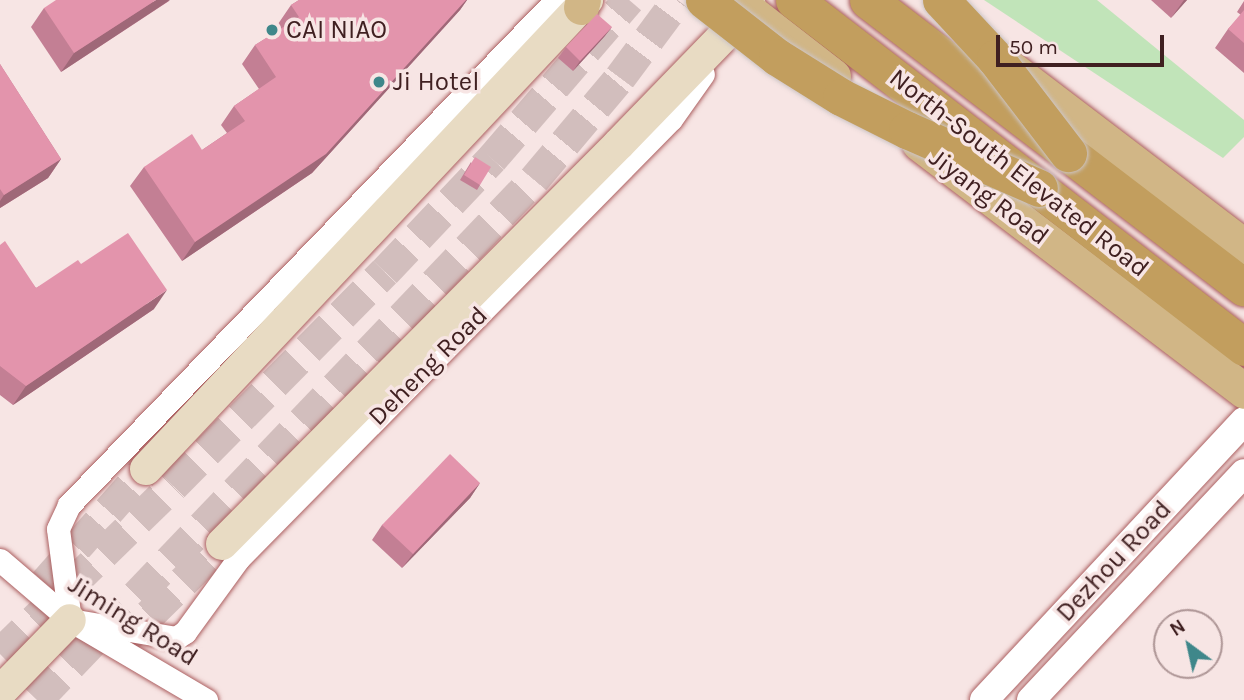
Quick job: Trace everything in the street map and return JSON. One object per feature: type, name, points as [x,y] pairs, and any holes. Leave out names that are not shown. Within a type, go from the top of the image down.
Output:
[{"type":"highway","points":[[704,0],[777,57],[841,97],[907,130],[1039,188]]},
{"type":"highway","name":"North-South Elevated Road","points":[[794,0],[1244,347]]},
{"type":"highway","name":"North-South Elevated Road","points":[[868,0],[1244,287]]},
{"type":"highway","points":[[941,0],[995,58],[1068,153]]},
{"type":"main road","points":[[923,0],[1244,246]]},
{"type":"main road","points":[[146,469],[577,2]]},
{"type":"main road","points":[[222,544],[745,4]]},
{"type":"main road","name":"Jiyang Road","points":[[745,4],[1244,391]]},
{"type":"main road","points":[[0,692],[70,620]]},
{"type":"street","points":[[70,620],[58,529],[69,505],[577,2]]},
{"type":"street","name":"Deheng Road","points":[[70,620],[176,638],[185,632],[238,559],[671,119],[745,4]]},
{"type":"street","name":"Dezhou Road","points":[[984,700],[1244,421]]},
{"type":"street","name":"Dezhou Road","points":[[1031,700],[1244,473]]},
{"type":"street","name":"Jiming Road","points":[[0,560],[70,620],[206,700]]},
{"type":"green space","points":[[984,0],[1097,0],[1244,120],[1244,137],[1223,158]]},
{"type":"building","points":[[56,0],[156,0],[74,53],[44,8]]},
{"type":"building","points":[[299,0],[466,0],[326,154],[195,242],[144,167],[192,134],[202,150],[245,121],[234,106],[276,77],[255,45],[299,17],[291,5]]},
{"type":"building","points":[[1244,10],[1244,43],[1228,29]]},
{"type":"building","points":[[597,14],[612,27],[580,61],[566,47]]},
{"type":"building","points":[[0,64],[61,159],[4,195],[0,189]]},
{"type":"building","points":[[475,157],[491,167],[480,185],[464,175]]},
{"type":"building","points":[[128,233],[167,290],[26,386],[0,366],[0,245],[5,241],[36,288],[78,260],[81,264]]},
{"type":"building","points":[[450,454],[480,483],[413,554],[382,525]]},
{"type":"tunnel","points":[[0,654],[173,486],[385,272],[492,159],[629,0]]},
{"type":"tunnel","points":[[37,700],[534,180],[620,78],[678,0]]},
{"type":"tunnel","points":[[45,583],[146,469]]},
{"type":"tunnel","points":[[115,649],[222,544]]},
{"type":"place","name":"CAI NIAO","points":[[272,30]]},
{"type":"place","name":"Ji Hotel","points":[[379,82]]}]
